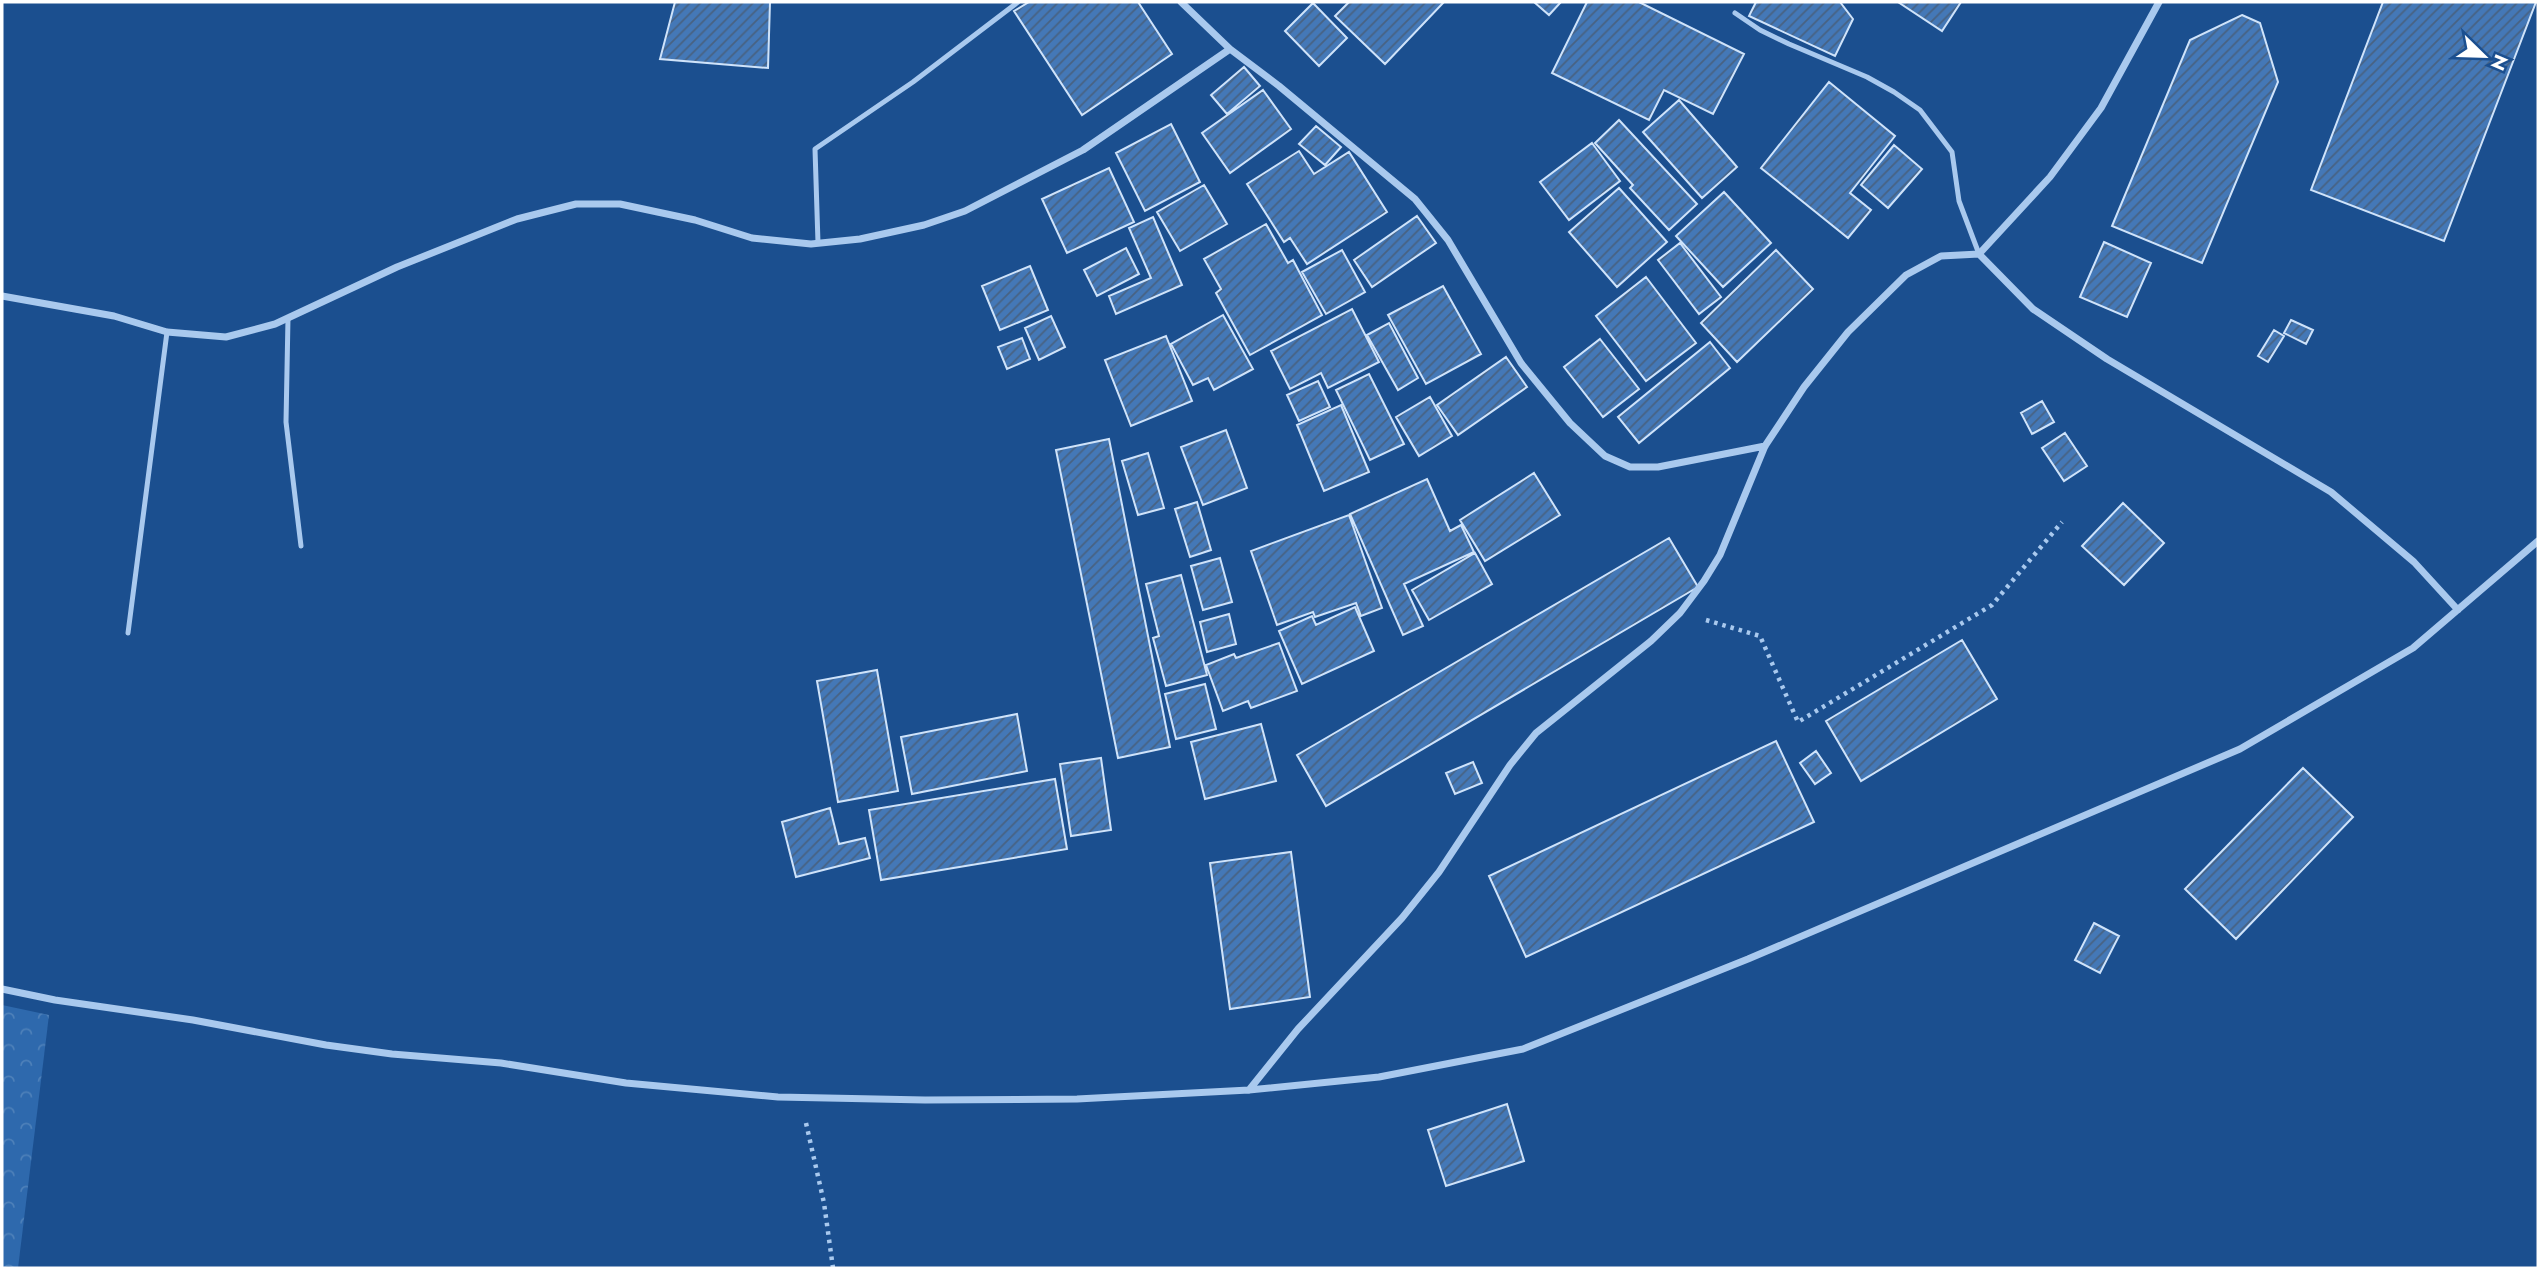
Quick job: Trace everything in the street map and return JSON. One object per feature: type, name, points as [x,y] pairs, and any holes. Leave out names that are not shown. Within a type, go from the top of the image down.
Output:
[{"type":"street","points":[[1181,2],[1230,49],[1279,86],[1415,200],[1448,240],[1521,363],[1570,423],[1605,456],[1630,467],[1658,467],[1765,446]]},
{"type":"street","points":[[1250,1090],[1298,1029],[1402,918],[1440,872],[1510,765],[1536,733],[1651,641],[1680,613],[1720,555],[1765,446],[1804,387],[1833,351],[1906,275],[1941,256],[1979,254],[2050,177],[2101,108],[2159,2]]},
{"type":"street","points":[[2,296],[114,316],[167,332],[226,337],[275,324],[397,267],[505,223],[576,204],[620,204],[695,219],[752,238],[818,243],[860,239],[923,225],[965,211],[1083,150],[1230,49]]},
{"type":"street","points":[[1979,254],[2043,316],[2107,359],[2331,492],[2414,562],[2458,610]]},
{"type":"street","points":[[2,989],[366,1050],[501,1063],[626,1083],[801,1098],[1077,1099],[1250,1090],[1379,1077],[1523,1049],[1748,959],[2240,749],[2413,648],[2538,541]]},
{"type":"lane","points":[[818,243],[815,149],[914,82],[1017,2]]},
{"type":"lane","points":[[1735,13],[1760,30],[1867,77],[1920,110],[1952,152],[1959,201],[1979,254]]},
{"type":"lane","points":[[288,318],[286,422],[301,546]]},
{"type":"lane","points":[[128,633],[167,332]]},
{"type":"path","points":[[1680,613],[1760,636],[1798,722],[1992,605],[2062,522]]},
{"type":"path","points":[[801,1098],[824,1203],[833,1268]]},
{"type":"green space","points":[[2,1005],[49,1015],[18,1268],[2,1268]]},
{"type":"building","points":[[675,2],[770,2],[768,68],[660,59]]},
{"type":"building","points":[[1029,2],[1138,2],[1172,54],[1082,115],[1014,11]]},
{"type":"building","points":[[1349,2],[1444,2],[1385,64],[1335,16]]},
{"type":"building","points":[[1534,2],[1561,2],[1549,15]]},
{"type":"building","points":[[1587,2],[1639,2],[1744,54],[1713,114],[1664,90],[1649,120],[1552,73]]},
{"type":"building","points":[[1756,2],[1840,2],[1853,19],[1835,56],[1749,16]]},
{"type":"building","points":[[1898,2],[1961,2],[1942,31]]},
{"type":"building","points":[[2383,2],[2536,2],[2444,241],[2311,190]]},
{"type":"building","points":[[1313,3],[1347,38],[1319,66],[1285,31]]},
{"type":"building","points":[[2242,15],[2260,23],[2278,82],[2202,263],[2112,226],[2190,40]]},
{"type":"building","points":[[1244,67],[1260,86],[1227,114],[1211,95]]},
{"type":"building","points":[[1829,82],[1895,136],[1850,193],[1871,210],[1848,238],[1761,168]]},
{"type":"building","points":[[1263,90],[1291,129],[1230,173],[1202,133]]},
{"type":"building","points":[[1679,100],[1737,167],[1702,198],[1643,132]]},
{"type":"building","points":[[1619,120],[1697,204],[1669,230],[1630,188],[1633,185],[1595,143]]},
{"type":"building","points":[[1171,124],[1200,182],[1145,211],[1116,153]]},
{"type":"building","points":[[1316,126],[1341,147],[1325,165],[1299,144]]},
{"type":"building","points":[[1592,143],[1620,181],[1569,220],[1540,182]]},
{"type":"building","points":[[1894,145],[1922,169],[1888,208],[1861,185]]},
{"type":"building","points":[[1299,151],[1314,174],[1349,152],[1387,212],[1307,264],[1290,238],[1284,242],[1247,184]]},
{"type":"building","points":[[1109,168],[1134,222],[1067,253],[1042,199]]},
{"type":"building","points":[[1204,185],[1227,224],[1180,251],[1157,212]]},
{"type":"building","points":[[1619,188],[1667,242],[1617,287],[1569,232]]},
{"type":"building","points":[[1724,192],[1771,243],[1723,287],[1676,236]]},
{"type":"building","points":[[1417,216],[1436,243],[1372,287],[1354,260]]},
{"type":"building","points":[[1153,217],[1182,285],[1116,314],[1109,296],[1151,278],[1129,228]]},
{"type":"building","points":[[1266,224],[1288,263],[1293,260],[1322,315],[1250,355],[1216,293],[1221,289],[1204,259]]},
{"type":"building","points":[[2104,242],[2151,263],[2127,317],[2080,297]]},
{"type":"building","points":[[1680,243],[1721,297],[1699,314],[1658,260]]},
{"type":"building","points":[[1126,248],[1139,274],[1097,296],[1084,270]]},
{"type":"building","points":[[1342,250],[1365,292],[1326,314],[1302,272]]},
{"type":"building","points":[[1776,250],[1813,289],[1737,362],[1701,323]]},
{"type":"building","points":[[1030,266],[1048,310],[1000,330],[982,286]]},
{"type":"building","points":[[1646,277],[1696,343],[1646,381],[1596,316]]},
{"type":"building","points":[[1443,286],[1481,354],[1426,384],[1388,315]]},
{"type":"building","points":[[1352,309],[1379,362],[1328,388],[1321,373],[1290,389],[1271,351]]},
{"type":"building","points":[[1223,315],[1253,369],[1214,390],[1208,378],[1193,385],[1171,344]]},
{"type":"building","points":[[1051,316],[1065,347],[1039,360],[1025,328]]},
{"type":"building","points":[[2291,320],[2313,330],[2306,344],[2284,333]]},
{"type":"building","points":[[1389,323],[1418,378],[1398,390],[1367,335]]},
{"type":"building","points":[[2274,330],[2284,336],[2268,362],[2258,356]]},
{"type":"building","points":[[1166,336],[1192,401],[1131,426],[1105,360]]},
{"type":"building","points":[[1022,338],[1030,359],[1007,369],[998,347]]},
{"type":"building","points":[[1600,339],[1639,389],[1603,417],[1564,367]]},
{"type":"building","points":[[1710,342],[1730,368],[1639,443],[1618,417]]},
{"type":"building","points":[[1506,357],[1527,387],[1458,435],[1437,405]]},
{"type":"building","points":[[1369,374],[1404,444],[1370,460],[1336,390]]},
{"type":"building","points":[[1318,381],[1330,407],[1299,421],[1287,395]]},
{"type":"building","points":[[1430,397],[1452,436],[1419,456],[1396,417]]},
{"type":"building","points":[[2042,401],[2054,422],[2032,434],[2021,413]]},
{"type":"building","points":[[1341,405],[1369,472],[1324,491],[1297,425]]},
{"type":"building","points":[[1226,430],[1247,488],[1203,505],[1181,447]]},
{"type":"building","points":[[2065,433],[2087,466],[2064,481],[2042,448]]},
{"type":"building","points":[[1109,439],[1170,747],[1118,758],[1056,450]]},
{"type":"building","points":[[1148,453],[1164,508],[1138,515],[1122,461]]},
{"type":"building","points":[[1534,473],[1560,515],[1485,561],[1460,520]]},
{"type":"building","points":[[1427,479],[1450,531],[1461,525],[1474,552],[1404,584],[1423,626],[1403,635],[1350,514]]},
{"type":"building","points":[[1197,502],[1211,550],[1190,557],[1175,509]]},
{"type":"building","points":[[2123,503],[2164,543],[2124,585],[2082,546]]},
{"type":"building","points":[[1349,515],[1382,608],[1361,616],[1356,603],[1315,617],[1313,612],[1277,625],[1251,551]]},
{"type":"building","points":[[1669,538],[1698,587],[1326,806],[1297,755]]},
{"type":"building","points":[[1475,553],[1492,584],[1429,620],[1412,590]]},
{"type":"building","points":[[1220,558],[1232,602],[1203,610],[1191,566]]},
{"type":"building","points":[[1181,575],[1207,675],[1166,686],[1153,638],[1159,636],[1146,584]]},
{"type":"building","points":[[1355,607],[1374,651],[1302,684],[1279,631],[1312,616],[1316,625]]},
{"type":"building","points":[[1229,614],[1236,644],[1207,652],[1200,622]]},
{"type":"building","points":[[1962,640],[1997,699],[1861,781],[1826,721]]},
{"type":"building","points":[[1279,643],[1297,691],[1251,708],[1248,701],[1223,711],[1206,665],[1234,654],[1236,658]]},
{"type":"building","points":[[877,670],[898,791],[838,802],[817,681]]},
{"type":"building","points":[[1205,684],[1216,729],[1176,739],[1165,694]]},
{"type":"building","points":[[1017,714],[1027,771],[912,794],[901,737]]},
{"type":"building","points":[[1261,724],[1276,781],[1205,799],[1191,742]]},
{"type":"building","points":[[1776,741],[1814,822],[1526,957],[1489,876]]},
{"type":"building","points":[[1816,751],[1831,773],[1815,784],[1800,763]]},
{"type":"building","points":[[1101,758],[1111,830],[1071,836],[1060,764]]},
{"type":"building","points":[[1473,762],[1482,783],[1455,794],[1446,773]]},
{"type":"building","points":[[2303,768],[2353,817],[2236,939],[2185,889]]},
{"type":"building","points":[[1055,779],[1067,849],[881,880],[869,810]]},
{"type":"building","points":[[830,808],[839,844],[865,838],[870,858],[796,877],[782,822]]},
{"type":"building","points":[[1291,852],[1310,997],[1230,1009],[1210,863]]},
{"type":"building","points":[[2094,923],[2119,936],[2100,973],[2075,960]]},
{"type":"building","points":[[1507,1104],[1524,1161],[1446,1186],[1428,1130]]}]
